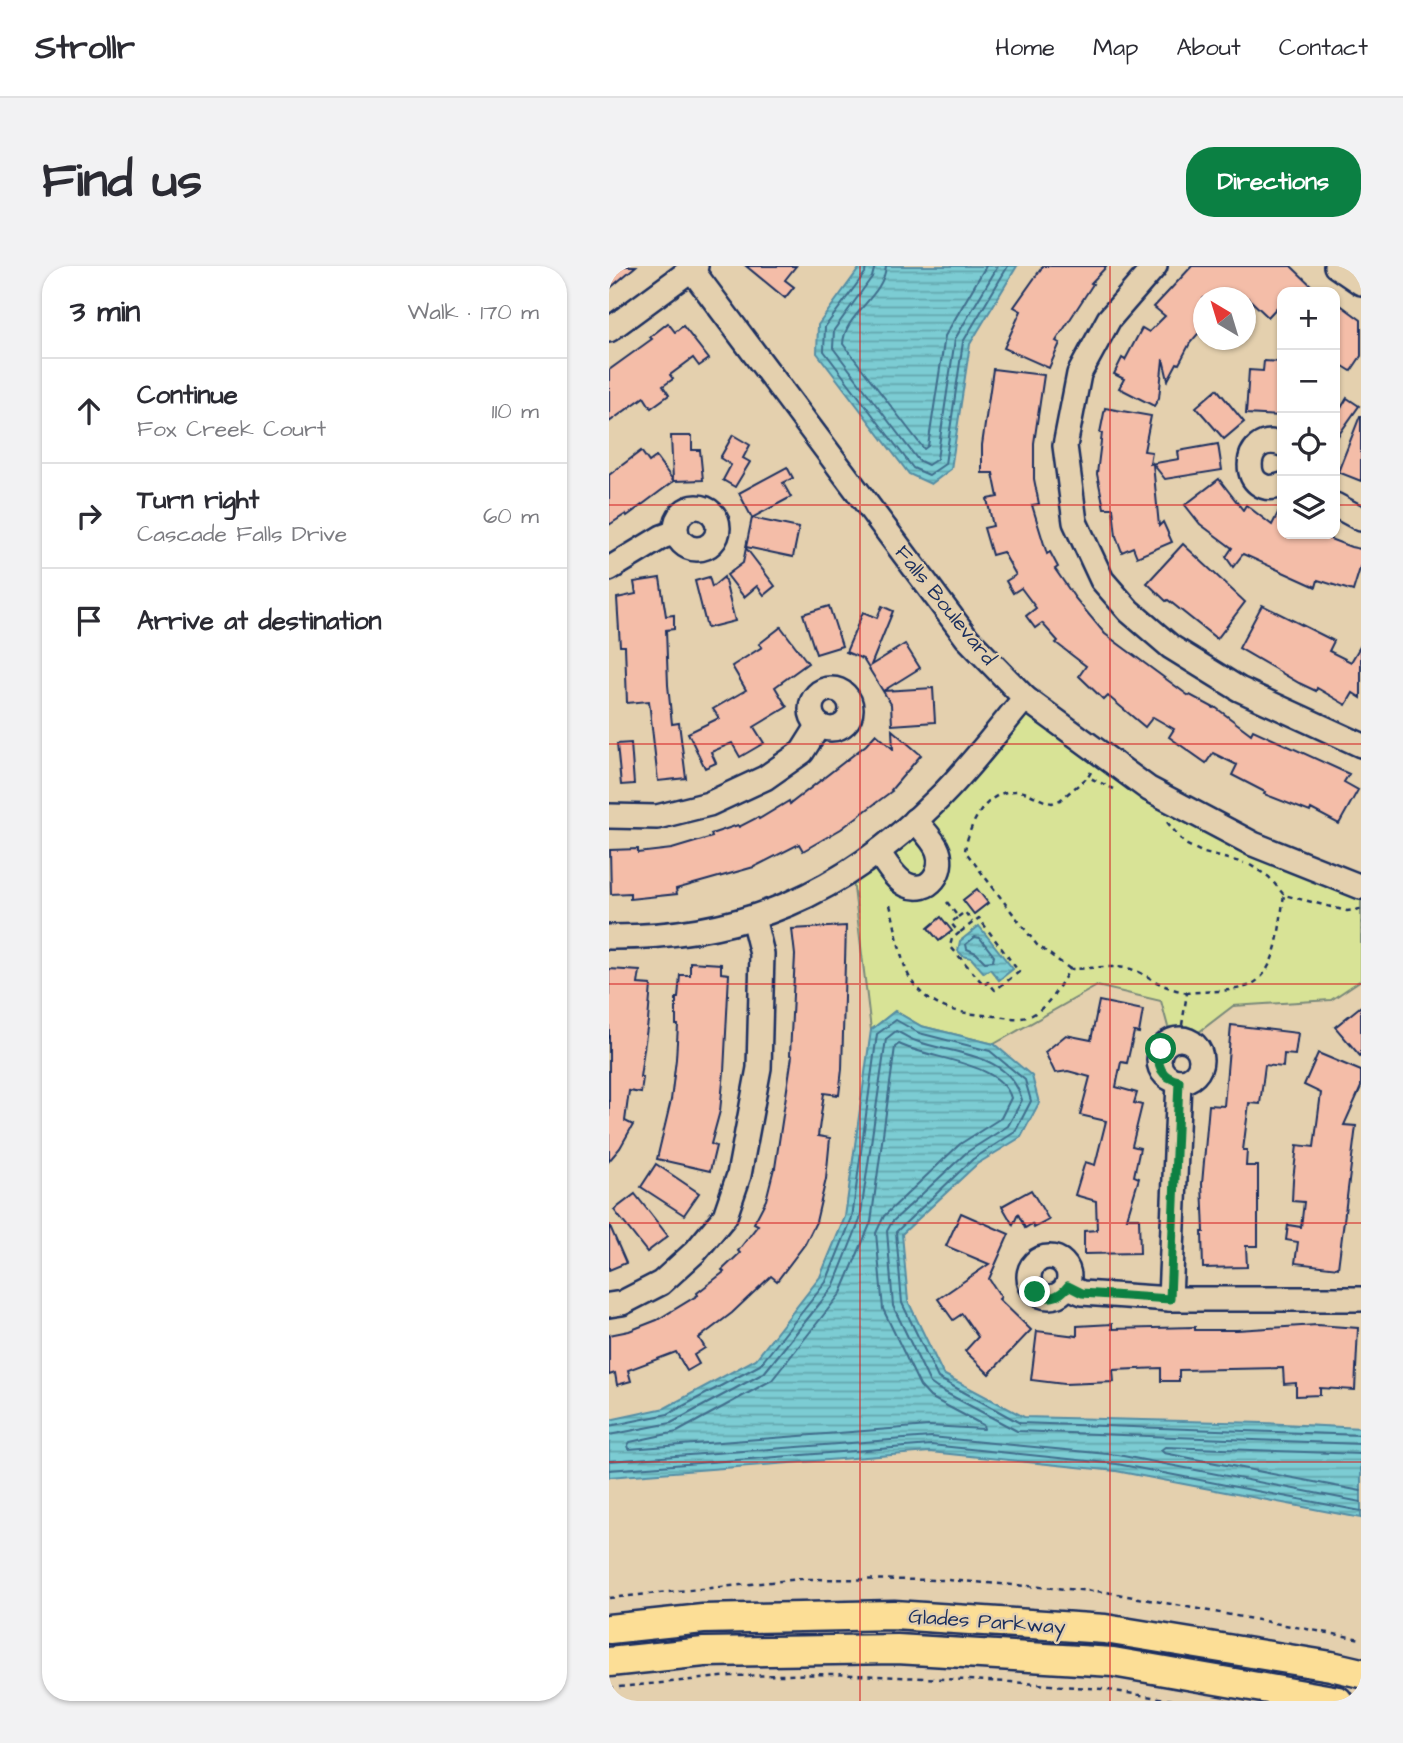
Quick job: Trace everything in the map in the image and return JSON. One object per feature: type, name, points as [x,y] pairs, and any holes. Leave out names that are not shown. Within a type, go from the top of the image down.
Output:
[{"type":"main road","name":"Glades Parkway","points":[[609,1629],[703,1619],[894,1615],[1105,1629],[1361,1673]]},
{"type":"main road","name":"Glades Parkway","points":[[609,1662],[704,1653],[897,1649],[1113,1662],[1338,1701]]},
{"type":"street","points":[[1155,266],[1109,319],[1079,374],[1065,446],[1075,522],[1102,580],[1129,611],[1171,647],[1239,689],[1361,745]]},
{"type":"street","points":[[1336,266],[1361,283]]},
{"type":"street","points":[[609,331],[693,267]]},
{"type":"street","name":"Falls Boulevard","points":[[693,267],[967,638],[1025,698],[1149,789],[1253,844],[1360,891]]},
{"type":"street","points":[[1277,444],[1260,446],[1254,451],[1249,464],[1253,478],[1258,483],[1271,488],[1277,486]]},
{"type":"street","points":[[1340,508],[1361,519]]},
{"type":"street","points":[[609,569],[662,537],[677,532]]},
{"type":"street","points":[[609,937],[696,932],[753,918],[799,901],[852,872],[939,799],[1025,698]]},
{"type":"street","points":[[609,816],[657,817],[709,804],[775,772],[802,752],[819,725]]},
{"type":"street","points":[[878,852],[904,884],[914,887],[931,882],[941,863],[937,848],[915,820]]},
{"type":"street","points":[[609,1305],[622,1303],[661,1283],[696,1251],[725,1216],[739,1175],[759,1068],[762,954],[753,918]]},
{"type":"street","points":[[1170,1299],[1179,1081]]},
{"type":"street","points":[[1068,1286],[1082,1293],[1170,1299],[1361,1299]]},
{"type":"path","points":[[1088,777],[1060,800],[1052,803],[1015,790],[989,801],[973,823],[967,836],[965,851],[1037,945],[1070,969],[1096,970],[1112,966],[1128,968],[1148,975],[1163,986],[1187,993],[1242,988],[1251,985],[1268,969],[1285,895],[1347,911],[1360,891]]},
{"type":"path","points":[[947,902],[958,917]]},
{"type":"path","points":[[890,905],[911,979],[919,991],[933,1002],[959,1013],[1015,1019],[1031,1016],[1047,1004],[1070,969]]},
{"type":"path","points":[[959,933],[951,923],[958,917],[965,912],[973,922]]},
{"type":"path","points":[[979,918],[1019,972],[995,990],[988,982],[984,985],[950,946],[952,939],[959,933],[979,918]]},
{"type":"path","points":[[1182,1025],[1187,993]]},
{"type":"path","points":[[609,1598],[801,1579],[948,1580],[1106,1592],[1361,1639]]},
{"type":"path","points":[[609,1688],[732,1676],[833,1674],[1102,1689],[1178,1701]]},
{"type":"green space","points":[[1025,698],[1149,790],[1361,888],[1361,980],[1331,1000],[1233,1006],[1199,1032],[1187,1026],[1168,1027],[1161,1001],[1097,986],[994,1044],[921,1026],[895,1011],[871,1030],[852,871]]},
{"type":"water","points":[[861,266],[1017,266],[970,344],[951,469],[931,484],[909,474],[817,353],[818,325]]},
{"type":"water","points":[[979,926],[1013,969],[999,980],[990,969],[984,973],[971,958],[958,951],[960,941]]},
{"type":"water","points":[[895,1011],[921,1026],[994,1044],[1032,1076],[1039,1103],[1021,1137],[977,1164],[902,1234],[908,1301],[943,1374],[1024,1417],[1361,1428],[1361,1518],[1116,1471],[930,1452],[609,1477],[609,1420],[665,1408],[756,1359],[820,1277],[845,1217],[871,1030]]},
{"type":"building","points":[[609,266],[636,266],[609,289]]},
{"type":"building","points":[[746,266],[796,266],[785,280],[794,287],[785,298]]},
{"type":"building","points":[[1043,266],[1107,266],[1091,283],[1093,284],[1056,341],[1060,343],[1049,368],[1004,348],[1021,311],[1014,307]]},
{"type":"building","points":[[1192,266],[1291,266],[1313,287],[1277,287],[1277,307],[1268,317],[1256,306],[1256,287],[1193,287],[1193,340],[1168,380],[1163,359],[1159,398],[1154,406],[1119,388],[1124,379],[1114,374],[1122,358],[1125,360],[1142,328],[1149,332],[1165,316],[1154,307]]},
{"type":"building","points":[[1340,305],[1361,320],[1361,356],[1351,371],[1340,364]]},
{"type":"building","points":[[668,323],[675,332],[683,326],[709,359],[699,366],[693,358],[670,375],[673,379],[663,386],[669,395],[651,408],[644,397],[609,422],[609,370],[652,339],[650,337]]},
{"type":"building","points":[[1264,361],[1277,362],[1277,416],[1246,414],[1249,370],[1263,371]]},
{"type":"building","points":[[993,369],[1044,375],[1034,443],[1034,479],[1039,504],[1032,505],[1047,554],[1050,552],[1058,567],[1055,569],[1075,598],[1105,634],[1189,696],[1215,707],[1251,734],[1253,730],[1349,774],[1344,782],[1358,790],[1339,824],[1311,809],[1310,812],[1264,794],[1265,792],[1232,775],[1237,765],[1213,753],[1206,763],[1169,737],[1174,729],[1153,717],[1145,727],[1108,696],[1104,700],[1079,676],[1086,666],[1056,643],[1058,641],[1042,623],[1035,628],[1026,616],[1036,608],[1021,588],[1013,593],[1006,581],[1016,575],[1003,552],[992,555],[984,528],[993,526],[987,499],[998,497],[993,473],[982,473],[982,445]]},
{"type":"building","points":[[1217,389],[1244,422],[1224,439],[1196,407]]},
{"type":"building","points":[[1347,398],[1359,406],[1340,433],[1340,407]]},
{"type":"building","points":[[1105,408],[1151,416],[1144,451],[1152,452],[1150,464],[1179,459],[1178,451],[1218,444],[1222,470],[1165,479],[1153,464],[1159,526],[1163,522],[1172,542],[1137,557],[1133,547],[1122,552],[1116,536],[1113,508],[1104,508],[1097,474]]},
{"type":"building","points":[[1361,416],[1361,481],[1340,473]]},
{"type":"building","points":[[733,435],[750,445],[743,458],[750,462],[735,487],[723,480],[731,465],[720,458]]},
{"type":"building","points":[[671,436],[692,436],[692,450],[700,450],[703,480],[674,481],[627,516],[626,514],[609,525],[609,475],[641,451],[649,462],[656,457],[673,480]]},
{"type":"building","points":[[787,467],[793,478],[783,483],[791,497],[752,518],[739,493]]},
{"type":"building","points":[[1219,479],[1243,510],[1246,505],[1272,525],[1277,515],[1277,539],[1330,539],[1361,549],[1361,565],[1353,591],[1318,580],[1316,587],[1243,554],[1233,567],[1226,557],[1232,548],[1200,524],[1185,505]]},
{"type":"building","points":[[752,518],[799,528],[793,557],[746,547]]},
{"type":"building","points":[[1183,544],[1245,602],[1217,639],[1166,601],[1147,583]]},
{"type":"building","points":[[746,548],[775,586],[764,595],[757,586],[744,597],[727,575],[743,563]]},
{"type":"building","points":[[709,577],[712,587],[724,577],[735,621],[707,628],[695,581]]},
{"type":"building","points":[[660,578],[666,616],[674,615],[674,629],[666,630],[668,685],[672,724],[679,723],[686,778],[658,781],[649,701],[627,703],[625,646],[620,646],[617,598],[636,594],[634,582]]},
{"type":"building","points":[[1262,605],[1334,641],[1329,651],[1351,662],[1361,645],[1361,698],[1353,693],[1346,705],[1317,688],[1316,691],[1299,683],[1239,648]]},
{"type":"building","points":[[829,606],[842,646],[816,654],[803,614]]},
{"type":"building","points":[[882,606],[893,611],[871,665],[905,644],[920,668],[883,691],[933,688],[935,722],[892,725],[891,704],[863,659],[846,652],[863,612],[877,618]]},
{"type":"building","points":[[781,627],[808,663],[775,687],[787,707],[754,727],[764,743],[740,757],[732,743],[711,752],[716,763],[705,768],[688,733],[719,718],[713,709],[746,690],[732,666],[762,647],[759,644]]},
{"type":"building","points":[[892,730],[921,755],[892,791],[841,829],[803,851],[799,844],[754,867],[676,889],[677,894],[630,899],[630,893],[611,894],[610,850],[638,849],[638,853],[672,849],[712,837],[711,834],[738,825],[739,827],[758,817],[759,819],[789,801],[790,804],[866,745],[876,734],[893,749]]},
{"type":"building","points":[[631,743],[634,784],[621,785],[617,744]]},
{"type":"building","points":[[977,889],[988,903],[974,914],[963,900]]},
{"type":"building","points":[[941,917],[952,931],[939,941],[928,928]]},
{"type":"building","points":[[846,926],[842,1069],[839,1095],[824,1093],[818,1136],[830,1138],[826,1179],[816,1222],[805,1244],[777,1281],[771,1276],[732,1313],[699,1338],[705,1348],[694,1355],[699,1364],[687,1371],[676,1352],[628,1370],[631,1381],[617,1385],[615,1373],[609,1375],[609,1335],[629,1331],[657,1320],[698,1295],[697,1293],[724,1272],[722,1270],[740,1253],[738,1251],[758,1225],[754,1223],[766,1200],[775,1168],[792,1056],[795,955],[792,929]]},
{"type":"building","points":[[690,962],[721,964],[721,973],[729,974],[724,1072],[720,1111],[711,1144],[716,1146],[710,1171],[657,1159],[671,1100],[676,1059],[676,998],[680,975],[690,975]]},
{"type":"building","points":[[609,969],[640,971],[638,984],[651,985],[640,1077],[643,1077],[641,1093],[629,1091],[625,1121],[633,1125],[609,1161]]},
{"type":"building","points":[[1099,1001],[1143,1010],[1139,1033],[1134,1032],[1127,1063],[1121,1062],[1116,1087],[1137,1093],[1134,1103],[1142,1105],[1132,1146],[1140,1148],[1134,1176],[1139,1178],[1127,1218],[1139,1218],[1140,1253],[1084,1254],[1084,1231],[1097,1230],[1096,1201],[1075,1195],[1085,1162],[1095,1165],[1106,1121],[1080,1115],[1090,1077],[1068,1071],[1055,1073],[1045,1052],[1066,1035],[1091,1040]]},
{"type":"building","points":[[1361,1006],[1361,1057],[1335,1027]]},
{"type":"building","points":[[1231,1025],[1298,1033],[1295,1055],[1284,1054],[1283,1067],[1265,1065],[1260,1104],[1249,1103],[1243,1150],[1247,1150],[1246,1166],[1258,1166],[1258,1246],[1246,1246],[1247,1267],[1203,1268],[1202,1184],[1209,1105],[1224,1106]]},
{"type":"building","points":[[1318,1053],[1361,1071],[1361,1087],[1344,1125],[1356,1126],[1338,1268],[1295,1263],[1298,1242],[1286,1240],[1288,1225],[1301,1227],[1304,1202],[1292,1201],[1293,1180],[1297,1145],[1314,1147],[1321,1093],[1304,1085]]},
{"type":"building","points":[[656,1164],[699,1193],[684,1215],[641,1187]]},
{"type":"building","points":[[1031,1190],[1049,1220],[1034,1228],[1032,1224],[1025,1228],[1018,1214],[1013,1225],[1002,1206]]},
{"type":"building","points":[[635,1194],[668,1236],[647,1252],[614,1210]]},
{"type":"building","points":[[961,1213],[1009,1234],[989,1279],[1001,1297],[999,1299],[1031,1330],[989,1374],[965,1351],[978,1337],[962,1314],[953,1320],[938,1299],[989,1264],[946,1246]]},
{"type":"building","points":[[609,1224],[626,1263],[609,1270]]},
{"type":"building","points":[[1112,1324],[1112,1329],[1195,1327],[1195,1330],[1237,1330],[1317,1325],[1358,1328],[1355,1390],[1320,1388],[1320,1395],[1296,1396],[1296,1383],[1284,1384],[1283,1368],[1179,1370],[1179,1381],[1161,1381],[1161,1368],[1113,1370],[1114,1382],[1064,1384],[1031,1380],[1037,1331],[1077,1336],[1077,1326]]},
{"type":"route","points":[[1035,1292],[1052,1297],[1064,1292],[1068,1286],[1082,1293],[1170,1299],[1179,1081],[1165,1076],[1161,1070],[1158,1056],[1161,1049]]}]
